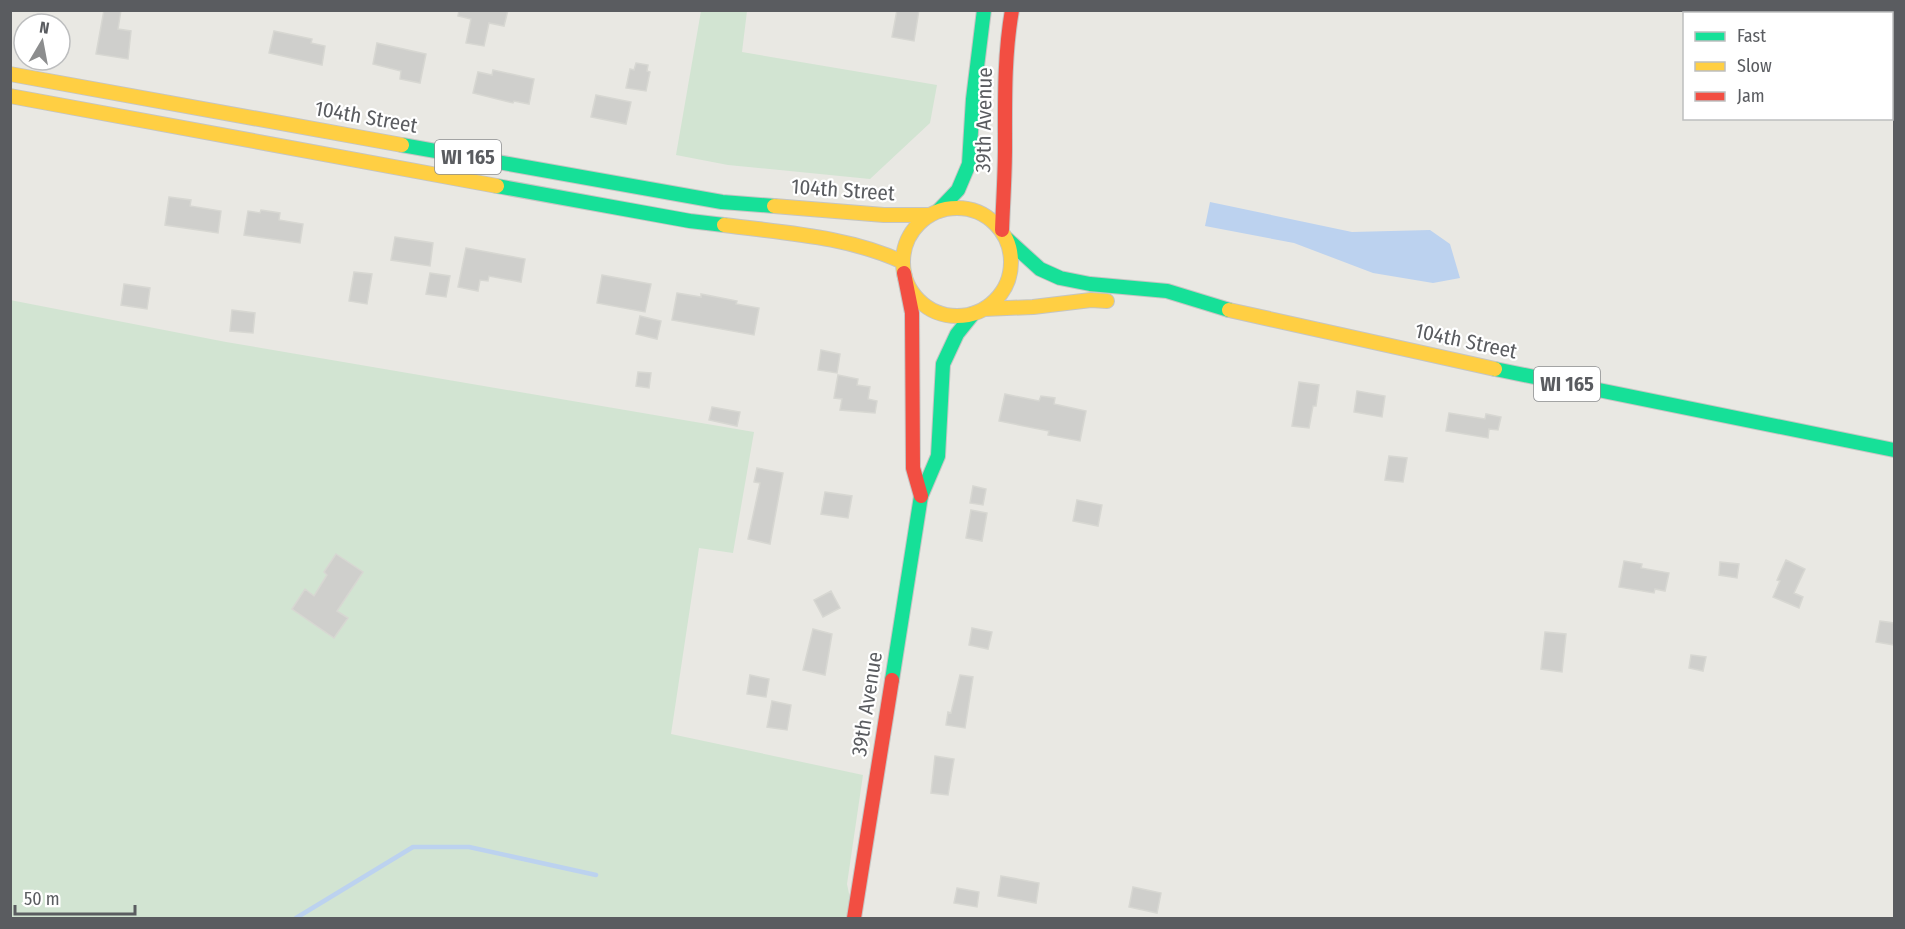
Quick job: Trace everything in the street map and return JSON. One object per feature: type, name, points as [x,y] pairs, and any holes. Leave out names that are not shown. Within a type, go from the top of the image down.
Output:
[{"type":"main road","name":"39th Avenue","points":[[934,213],[958,189],[969,164],[973,99],[984,10]]},
{"type":"main road","name":"39th Avenue","points":[[1004,234],[1004,86],[1007,38],[1012,10]]},
{"type":"main road","name":"104th Street","points":[[10,74],[722,202],[884,215],[934,213]]},
{"type":"main road","name":"104th Street","points":[[10,96],[690,220],[845,241],[884,253],[903,268]]},
{"type":"main road","name":"WI 165","points":[[934,213],[956,207],[973,210],[989,218],[1004,234]]},
{"type":"main road","points":[[934,213],[915,228],[906,244],[903,268],[910,290],[922,303],[938,312],[956,316],[979,311],[1091,300],[1122,303]]},
{"type":"main road","name":"104th Street","points":[[1004,234],[1044,271],[1075,284],[1139,286],[1168,292],[1240,314],[1642,400],[1894,450]]},
{"type":"main road","points":[[979,311],[997,299],[1006,286],[1011,271],[1011,255],[1004,234]]},
{"type":"main road","name":"39th Avenue","points":[[903,268],[912,313],[913,468],[921,496]]},
{"type":"main road","name":"104th Street","points":[[1169,307],[1240,314]]},
{"type":"main road","name":"39th Avenue","points":[[854,918],[921,496],[938,456],[944,364],[957,334],[979,311]]},
{"type":"green space","points":[[701,11],[747,11],[742,52],[937,85],[930,123],[870,179],[728,165],[676,155]]},
{"type":"green space","points":[[10,300],[226,342],[754,432],[733,553],[699,548],[671,734],[863,775],[847,884],[854,918],[11,918]]},
{"type":"water","points":[[1210,202],[1352,232],[1430,230],[1450,244],[1460,278],[1433,283],[1373,273],[1294,243],[1205,226]]},
{"type":"building","points":[[104,10],[121,10],[118,29],[131,31],[128,59],[96,54]]},
{"type":"building","points":[[459,10],[508,10],[504,26],[489,23],[484,46],[466,43],[471,19],[458,16]]},
{"type":"building","points":[[897,10],[919,10],[914,41],[892,37]]},
{"type":"building","points":[[274,31],[312,39],[311,43],[325,46],[322,65],[269,53]]},
{"type":"building","points":[[377,43],[426,54],[420,83],[400,79],[401,71],[373,64]]},
{"type":"building","points":[[636,63],[648,65],[647,71],[650,72],[646,91],[626,88],[630,69],[634,70]]},
{"type":"building","points":[[493,70],[534,79],[529,104],[514,101],[513,103],[473,93],[478,72],[492,75]]},
{"type":"building","points":[[596,95],[631,102],[626,124],[591,117]]},
{"type":"building","points":[[169,197],[191,200],[190,206],[221,211],[218,233],[165,225]]},
{"type":"building","points":[[261,210],[280,213],[279,220],[303,224],[300,243],[244,235],[248,211],[260,213]]},
{"type":"building","points":[[395,237],[433,243],[430,266],[391,260]]},
{"type":"building","points":[[466,248],[525,259],[521,282],[489,276],[488,281],[480,280],[478,291],[458,287]]},
{"type":"building","points":[[354,272],[372,274],[367,304],[349,301]]},
{"type":"building","points":[[430,273],[450,276],[446,297],[426,294]]},
{"type":"building","points":[[602,275],[651,284],[645,312],[597,303]]},
{"type":"building","points":[[124,284],[150,288],[147,309],[121,305]]},
{"type":"building","points":[[677,293],[701,297],[701,294],[759,308],[754,335],[672,320]]},
{"type":"building","points":[[232,310],[255,313],[253,333],[230,331]]},
{"type":"building","points":[[640,316],[661,321],[657,339],[636,334]]},
{"type":"building","points":[[821,350],[840,354],[837,373],[818,370]]},
{"type":"building","points":[[638,372],[651,373],[649,388],[636,386]]},
{"type":"building","points":[[838,375],[858,379],[857,385],[870,387],[868,399],[877,401],[875,413],[840,410],[842,399],[834,398]]},
{"type":"building","points":[[1299,382],[1319,385],[1316,406],[1313,406],[1309,428],[1292,426]]},
{"type":"building","points":[[1357,391],[1385,396],[1382,417],[1354,412]]},
{"type":"building","points":[[1005,394],[1039,401],[1041,396],[1055,398],[1054,404],[1086,411],[1080,441],[1048,435],[1049,431],[999,421]]},
{"type":"building","points":[[712,407],[740,412],[737,426],[709,420]]},
{"type":"building","points":[[1449,413],[1485,419],[1486,414],[1501,417],[1498,430],[1489,429],[1488,438],[1446,431]]},
{"type":"building","points":[[1389,456],[1407,458],[1403,482],[1385,480]]},
{"type":"building","points":[[757,468],[783,473],[770,544],[748,539],[760,483],[754,482]]},
{"type":"building","points":[[973,486],[986,489],[983,505],[970,503]]},
{"type":"building","points":[[825,492],[852,496],[848,518],[821,514]]},
{"type":"building","points":[[1077,500],[1102,505],[1098,526],[1073,521]]},
{"type":"building","points":[[971,510],[987,513],[982,541],[966,538]]},
{"type":"building","points":[[336,554],[363,572],[337,611],[348,618],[334,638],[292,609],[305,589],[314,596],[327,575],[324,572]]},
{"type":"building","points":[[1786,560],[1805,569],[1794,593],[1803,597],[1799,608],[1773,597],[1780,581],[1777,580]]},
{"type":"building","points":[[1624,561],[1642,564],[1641,568],[1669,573],[1665,591],[1655,589],[1654,593],[1619,587]]},
{"type":"building","points":[[1720,562],[1739,564],[1737,578],[1719,575]]},
{"type":"building","points":[[831,591],[840,608],[823,617],[814,600]]},
{"type":"building","points":[[1880,621],[1894,623],[1894,645],[1876,642]]},
{"type":"building","points":[[972,628],[992,632],[988,649],[969,645]]},
{"type":"building","points":[[813,629],[832,634],[825,675],[803,670]]},
{"type":"building","points":[[1545,632],[1566,634],[1562,672],[1541,669]]},
{"type":"building","points":[[1691,655],[1706,657],[1703,671],[1689,668]]},
{"type":"building","points":[[750,675],[769,679],[766,697],[747,694]]},
{"type":"building","points":[[960,675],[973,677],[965,728],[946,725]]},
{"type":"building","points":[[772,701],[791,705],[787,730],[767,727]]},
{"type":"building","points":[[935,756],[954,759],[948,795],[931,793]]},
{"type":"building","points":[[1001,876],[1039,883],[1036,903],[998,896]]},
{"type":"building","points":[[1133,887],[1161,893],[1157,913],[1129,907]]},
{"type":"building","points":[[957,888],[979,892],[977,907],[954,903]]},
{"type":"waterway","points":[[296,918],[413,847],[469,847],[596,875]]},
{"type":"traffic: fast","points":[[938,211],[958,190],[969,164],[973,99],[984,10]]},
{"type":"traffic: fast","points":[[402,145],[722,202],[774,206]]},
{"type":"traffic: fast","points":[[497,186],[690,221],[724,225]]},
{"type":"traffic: fast","points":[[1007,239],[1040,269],[1060,278],[1090,284],[1167,291],[1229,310]]},
{"type":"traffic: fast","points":[[892,680],[921,496],[938,456],[943,364],[957,334],[973,314]]},
{"type":"traffic: fast","points":[[1495,369],[1894,450]]},
{"type":"traffic: slow","points":[[10,74],[402,145]]},
{"type":"traffic: slow","points":[[10,96],[497,186]]},
{"type":"traffic: slow","points":[[774,206],[884,215],[929,215]]},
{"type":"traffic: slow","points":[[957,208],[978,212],[995,224],[1007,241],[1011,262],[1007,283],[995,300],[978,312],[957,316],[936,312],[919,300],[907,283],[903,262],[907,241],[919,224],[936,212],[957,208]]},
{"type":"traffic: slow","points":[[724,225],[838,241],[882,253],[903,262]]},
{"type":"traffic: slow","points":[[984,309],[1033,307],[1091,300],[1107,301]]},
{"type":"traffic: slow","points":[[1229,310],[1495,369]]},
{"type":"traffic: jam","points":[[1002,230],[1006,61],[1012,10]]},
{"type":"traffic: jam","points":[[904,273],[912,313],[913,468],[921,496]]},
{"type":"traffic: jam","points":[[854,918],[892,680]]}]
